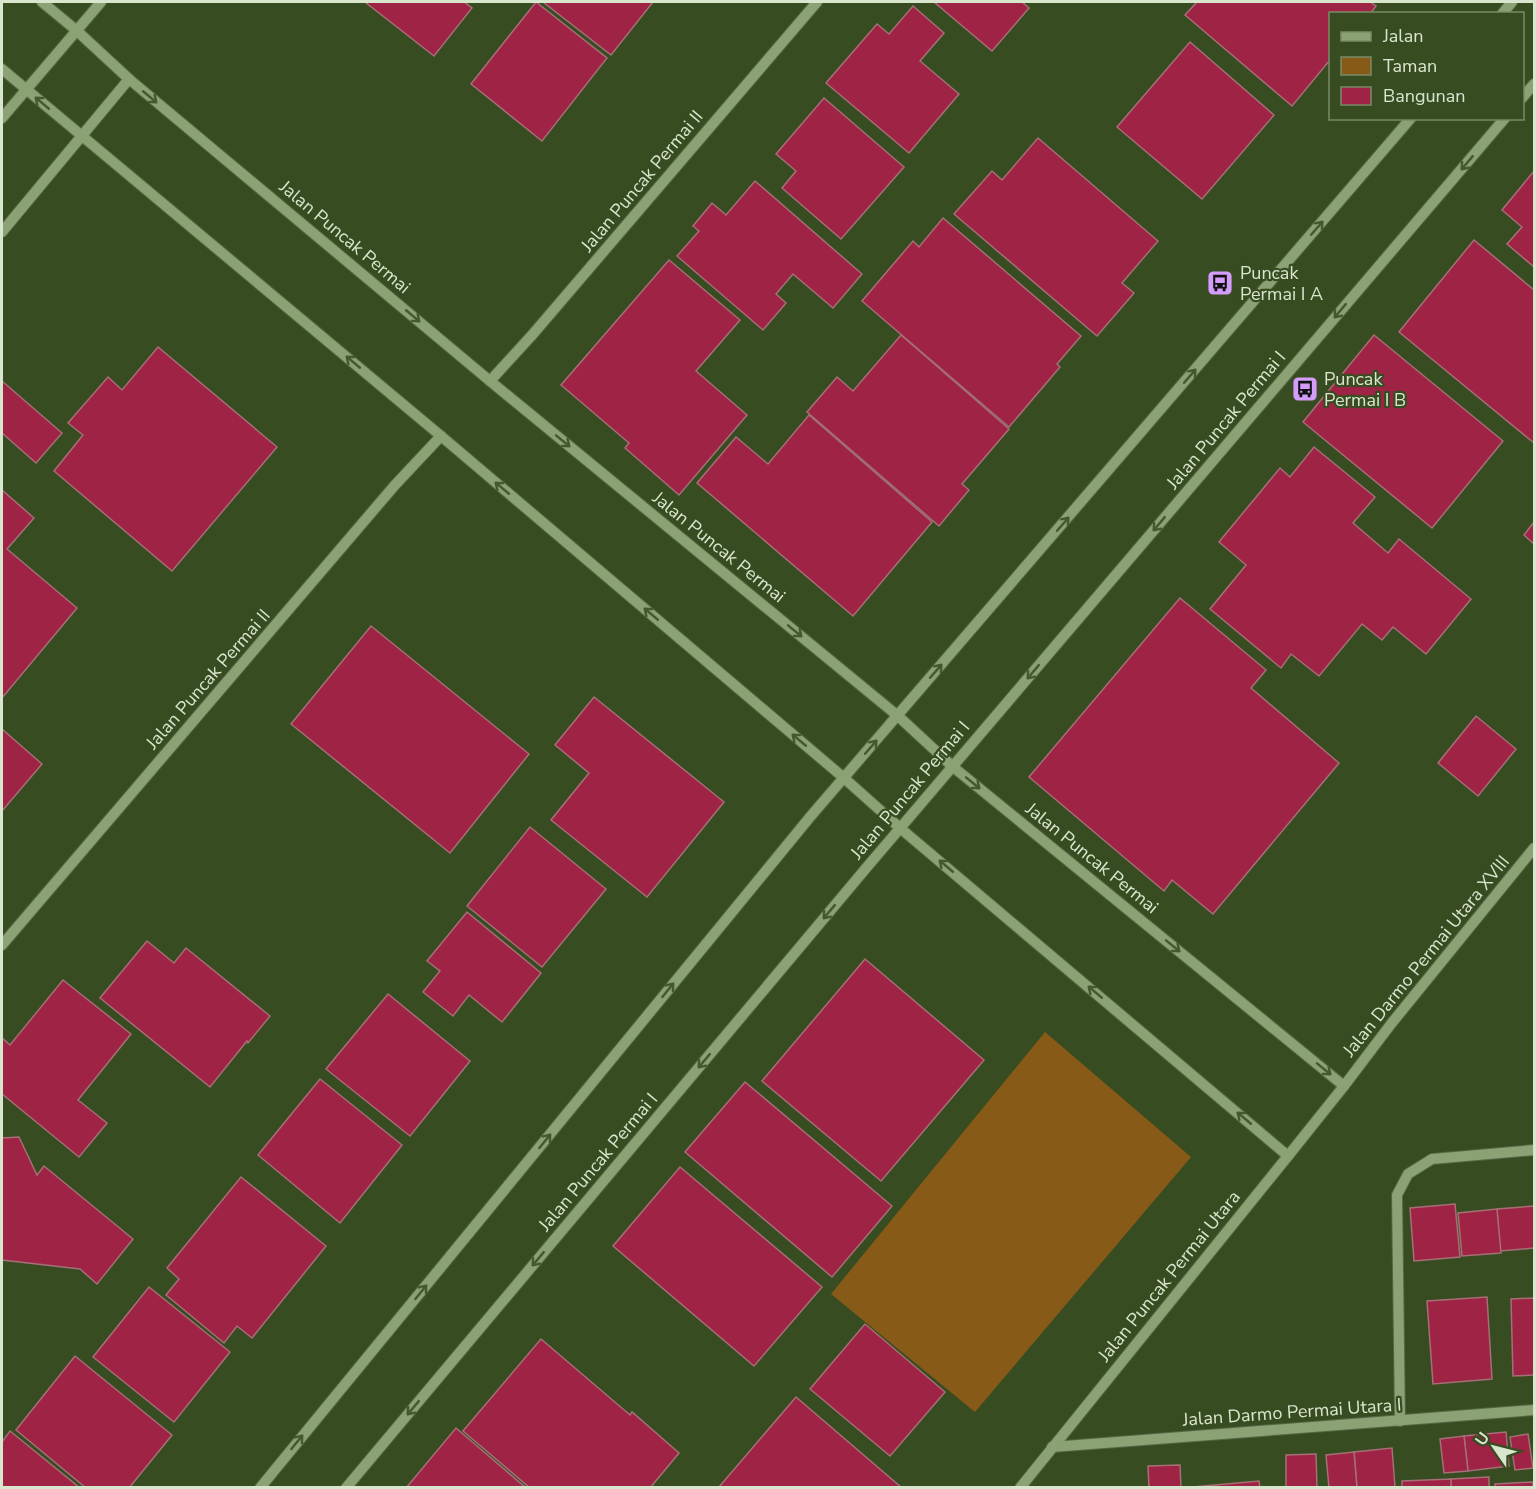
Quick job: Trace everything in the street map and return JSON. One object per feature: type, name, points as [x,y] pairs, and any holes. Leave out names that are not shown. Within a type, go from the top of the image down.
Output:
[{"type":"street","name":"Jalan Puncak Permai","points":[[42,2],[129,79],[490,381],[898,716],[952,766],[1344,1086]]},
{"type":"street","name":"Jalan Puncak Permai II","points":[[490,381],[533,334],[817,2]]},
{"type":"street","points":[[2,118],[98,4]]},
{"type":"street","points":[[2,69],[441,436],[1288,1156]]},
{"type":"street","points":[[2,232],[129,79]]},
{"type":"street","points":[[1524,96],[1534,84]]},
{"type":"street","points":[[260,1488],[844,778],[1409,120]]},
{"type":"street","name":"Jalan Puncak Permai I","points":[[346,1488],[952,766],[1503,120]]},
{"type":"street","name":"Jalan Puncak Permai II","points":[[2,945],[387,495],[441,436]]},
{"type":"street","name":"Jalan Darmo Permai Utara XVIII","points":[[1344,1086],[1391,1024],[1534,848]]},
{"type":"street","name":"Jalan Puncak Permai Utara","points":[[1020,1488],[1344,1086]]},
{"type":"street","points":[[1400,1421],[1397,1195],[1408,1174],[1432,1159],[1534,1150]]},
{"type":"street","name":"Jalan Darmo Permai Utara I","points":[[1052,1448],[1534,1410]]},
{"type":"green space","points":[[1045,1032],[1191,1157],[975,1412],[831,1294]]},
{"type":"building","points":[[365,2],[464,2],[472,8],[434,56]]},
{"type":"building","points":[[536,2],[607,58],[542,141],[471,84]]},
{"type":"building","points":[[543,2],[653,2],[611,55]]},
{"type":"building","points":[[934,2],[1022,2],[1029,8],[992,51]]},
{"type":"building","points":[[1197,2],[1370,2],[1376,6],[1372,12],[1329,12],[1329,61],[1292,106],[1185,15]]},
{"type":"building","points":[[913,6],[944,33],[920,61],[959,94],[909,153],[826,83],[877,24],[889,34]]},
{"type":"building","points":[[1190,42],[1274,115],[1202,199],[1117,127]]},
{"type":"building","points":[[824,98],[904,167],[841,239],[782,188],[796,171],[776,154]]},
{"type":"building","points":[[1038,138],[1158,241],[1122,283],[1134,293],[1097,336],[954,214],[992,171],[1002,180]]},
{"type":"building","points":[[1534,171],[1534,267],[1507,244],[1522,227],[1502,210]]},
{"type":"building","points":[[755,181],[862,274],[833,308],[793,274],[776,294],[786,303],[763,330],[677,256],[699,231],[693,226],[712,203],[726,215]]},
{"type":"building","points":[[943,218],[1081,336],[1057,364],[1060,367],[1009,427],[862,301],[913,241],[919,247]]},
{"type":"building","points":[[1474,240],[1534,290],[1534,443],[1399,332]]},
{"type":"building","points":[[669,260],[740,320],[696,371],[747,415],[679,495],[625,448],[629,443],[561,385]]},
{"type":"building","points":[[901,335],[1009,429],[962,484],[969,490],[939,526],[807,412],[837,377],[853,391]]},
{"type":"building","points":[[1374,335],[1503,441],[1432,528],[1303,422]]},
{"type":"building","points":[[158,347],[277,447],[172,571],[54,471],[83,435],[68,423],[108,377],[122,390]]},
{"type":"building","points":[[2,381],[62,433],[36,463],[2,433]]},
{"type":"building","points":[[809,415],[932,522],[853,616],[697,483],[736,437],[768,464]]},
{"type":"building","points":[[1314,447],[1375,497],[1353,523],[1388,553],[1399,539],[1471,599],[1426,654],[1393,627],[1382,640],[1362,624],[1319,676],[1291,654],[1281,668],[1210,609],[1246,565],[1219,542],[1280,468],[1290,477]]},
{"type":"building","points":[[2,490],[34,518],[7,549],[77,608],[2,698]]},
{"type":"building","points":[[1534,522],[1534,544],[1524,535]]},
{"type":"building","points":[[1180,598],[1266,670],[1251,688],[1339,763],[1213,914],[1172,880],[1164,891],[1029,777]]},
{"type":"building","points":[[371,626],[529,754],[450,853],[291,724]]},
{"type":"building","points":[[594,697],[724,802],[647,897],[551,820],[589,773],[555,745]]},
{"type":"building","points":[[1476,716],[1516,749],[1478,796],[1438,763]]},
{"type":"building","points":[[2,729],[42,764],[2,811]]},
{"type":"building","points":[[530,827],[606,889],[542,967],[467,906]]},
{"type":"building","points":[[467,912],[541,973],[502,1022],[469,995],[453,1016],[423,992],[440,971],[427,961]]},
{"type":"building","points":[[147,941],[174,963],[186,948],[270,1016],[210,1087],[100,998]]},
{"type":"building","points":[[865,959],[984,1060],[881,1181],[762,1081]]},
{"type":"building","points":[[63,980],[131,1034],[78,1100],[107,1123],[79,1157],[2,1094],[2,1038],[10,1045]]},
{"type":"building","points":[[388,994],[470,1061],[410,1136],[326,1069]]},
{"type":"building","points":[[320,1079],[402,1145],[340,1223],[258,1155]]},
{"type":"building","points":[[745,1082],[892,1206],[832,1277],[685,1152]]},
{"type":"building","points":[[19,1137],[37,1175],[44,1166],[133,1239],[97,1284],[80,1269],[2,1260],[2,1138]]},
{"type":"building","points":[[680,1167],[822,1287],[754,1366],[613,1246]]},
{"type":"building","points":[[241,1177],[326,1246],[252,1338],[237,1326],[224,1343],[166,1295],[179,1279],[167,1268]]},
{"type":"building","points":[[1455,1204],[1460,1257],[1414,1261],[1410,1208]]},
{"type":"building","points":[[1534,1206],[1534,1248],[1500,1251],[1497,1209]]},
{"type":"building","points":[[1497,1209],[1501,1253],[1462,1256],[1458,1213]]},
{"type":"building","points":[[149,1287],[230,1352],[174,1422],[93,1357]]},
{"type":"building","points":[[1487,1297],[1492,1379],[1433,1384],[1427,1301]]},
{"type":"building","points":[[1534,1298],[1534,1375],[1513,1376],[1511,1299]]},
{"type":"building","points":[[865,1324],[945,1392],[890,1456],[810,1389]]},
{"type":"building","points":[[541,1339],[630,1415],[632,1412],[679,1453],[650,1488],[530,1488],[463,1431]]},
{"type":"building","points":[[75,1356],[172,1435],[129,1488],[86,1488],[16,1430]]},
{"type":"building","points":[[796,1397],[902,1488],[719,1487]]},
{"type":"building","points":[[456,1428],[526,1488],[406,1488]]},
{"type":"building","points":[[10,1431],[80,1488],[2,1488],[2,1442]]},
{"type":"building","points":[[1506,1432],[1509,1466],[1468,1471],[1464,1436]]},
{"type":"building","points":[[1528,1434],[1533,1468],[1515,1470],[1510,1437]]},
{"type":"building","points":[[1464,1436],[1468,1471],[1444,1473],[1440,1439]]},
{"type":"building","points":[[1392,1448],[1395,1487],[1357,1488],[1354,1452]]},
{"type":"building","points":[[1354,1452],[1357,1488],[1329,1488],[1326,1455]]},
{"type":"building","points":[[1316,1454],[1317,1488],[1286,1488],[1286,1455]]},
{"type":"building","points":[[1180,1465],[1181,1488],[1149,1488],[1148,1466]]},
{"type":"building","points":[[1489,1477],[1489,1488],[1451,1488],[1451,1479]]},
{"type":"building","points":[[1451,1479],[1451,1488],[1402,1488],[1402,1481]]},
{"type":"building","points":[[1259,1481],[1260,1488],[1193,1488],[1193,1487]]},
{"type":"building","points":[[1533,1482],[1533,1488],[1495,1488],[1495,1484]]},
{"type":"place","name":"Puncak Permai I A","points":[[1220,283]]},
{"type":"place","name":"Puncak Permai I B","points":[[1305,389]]}]
